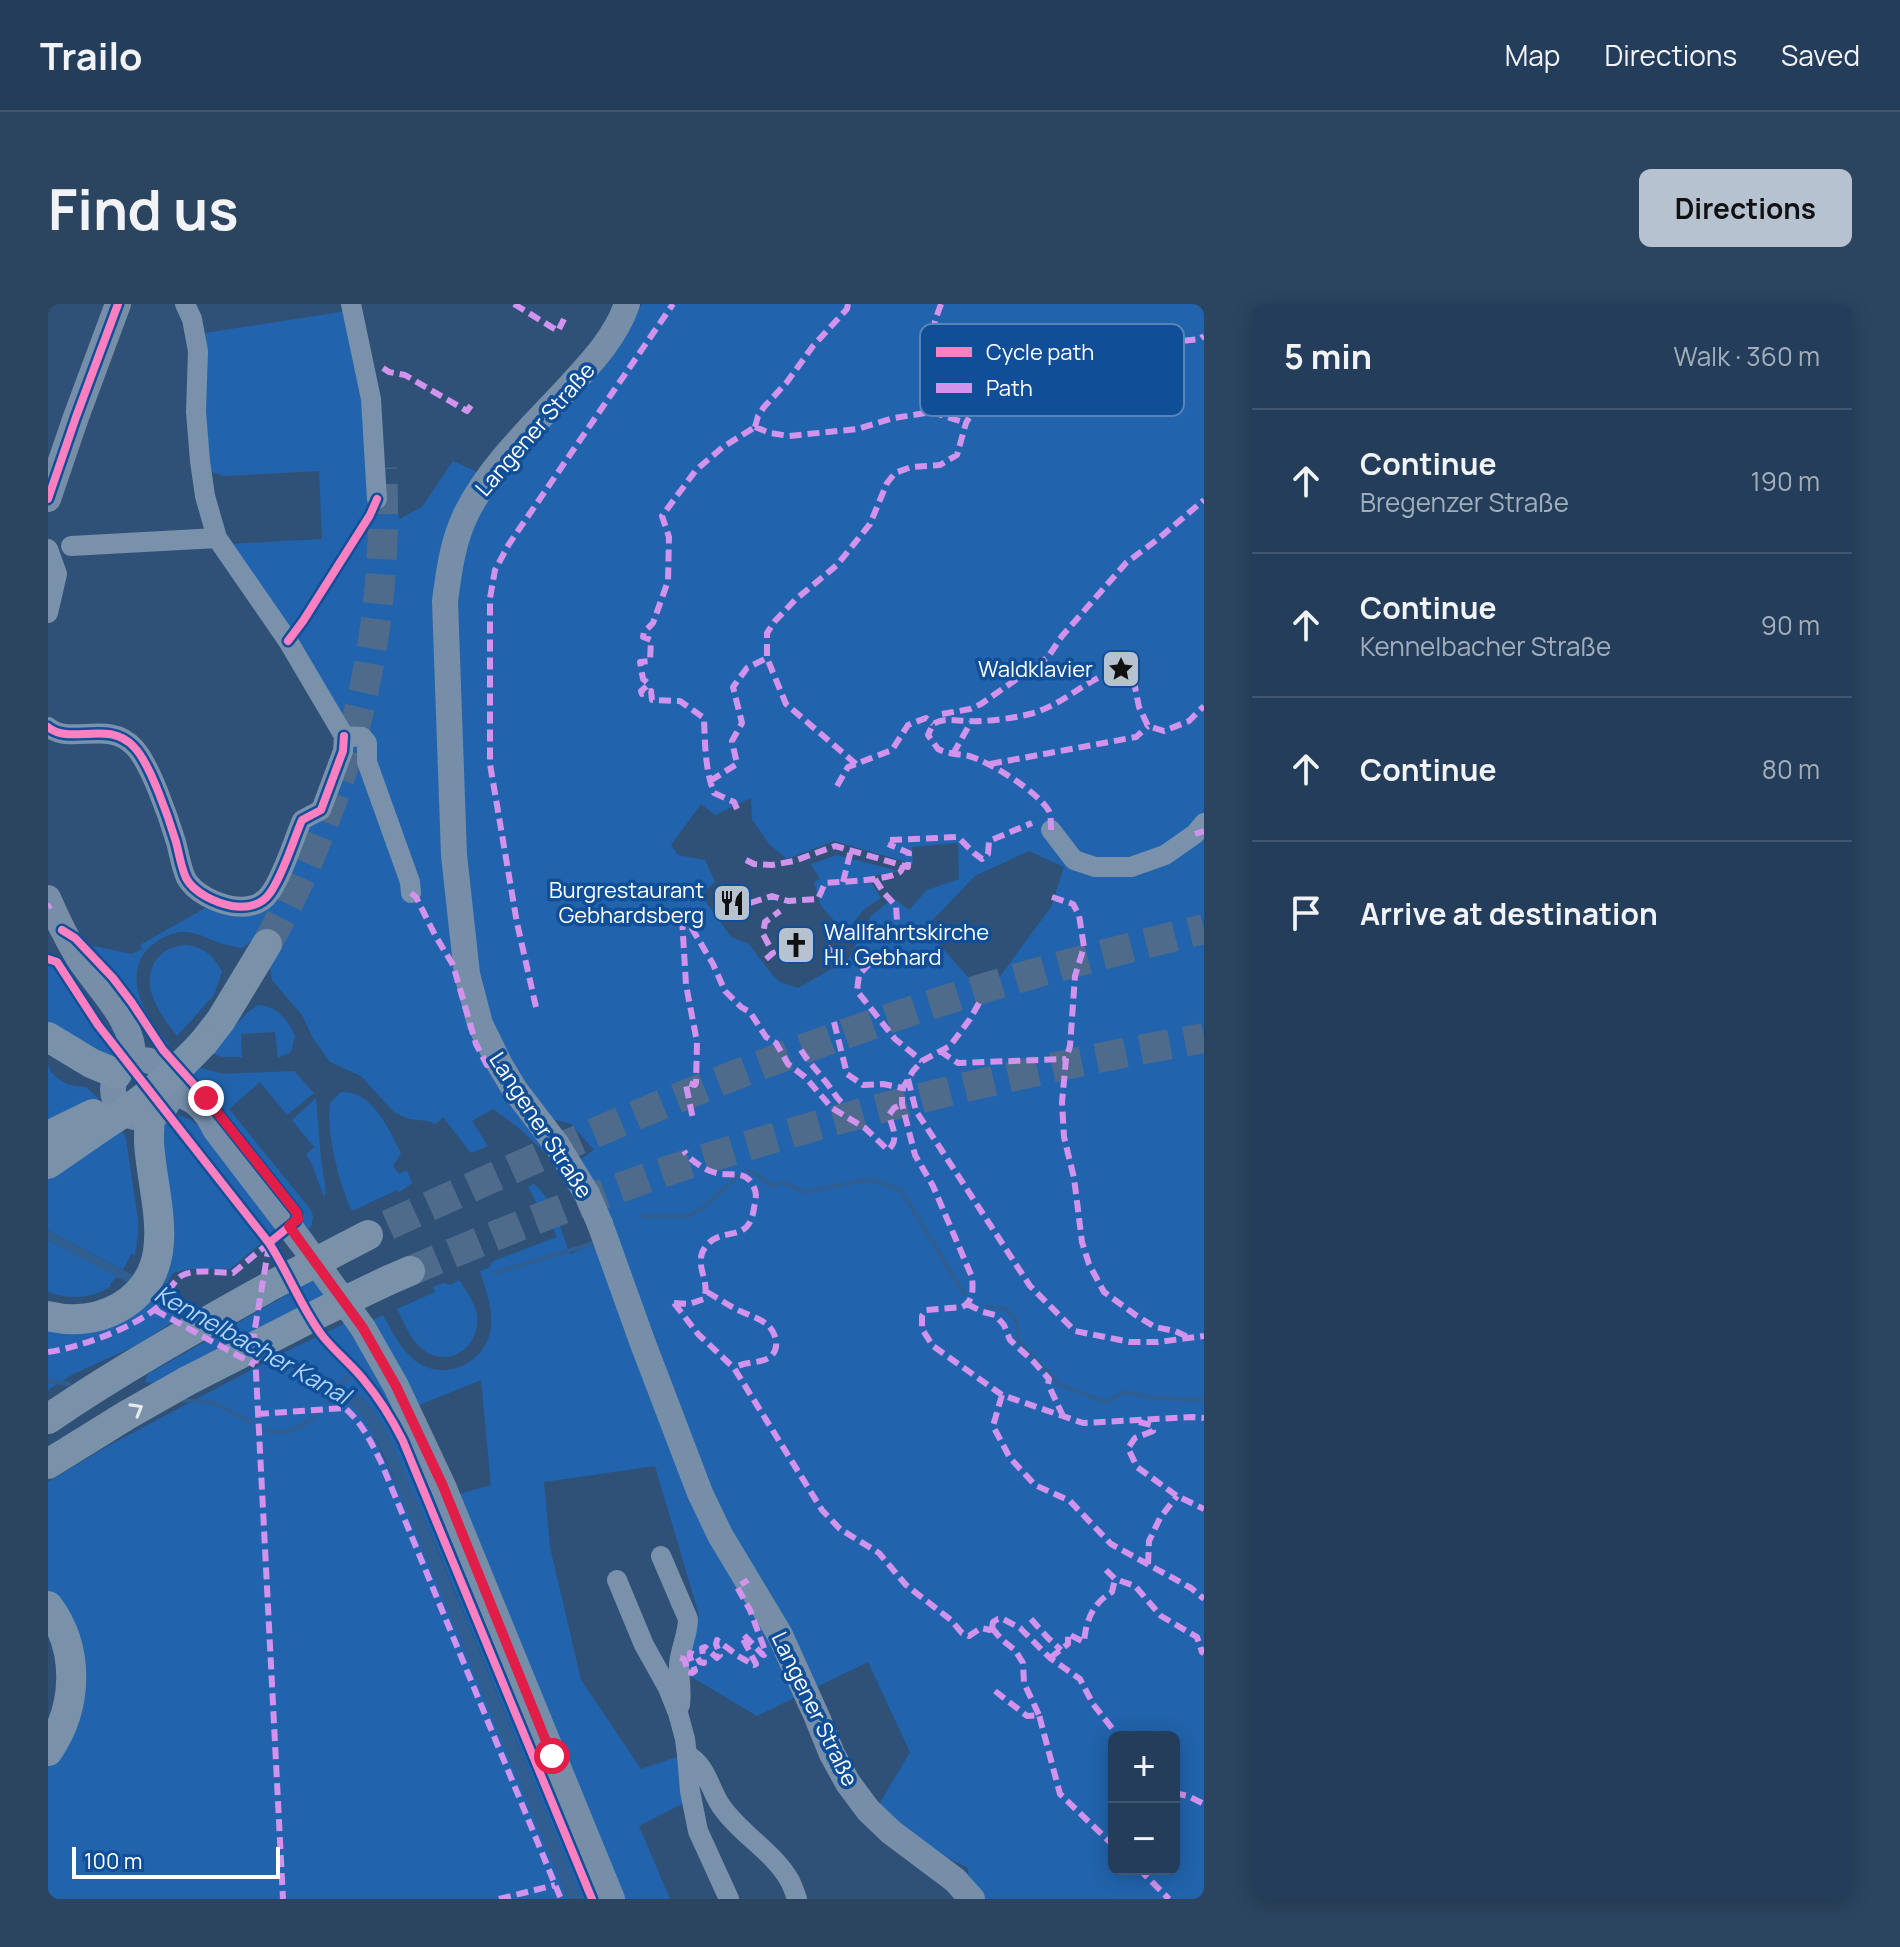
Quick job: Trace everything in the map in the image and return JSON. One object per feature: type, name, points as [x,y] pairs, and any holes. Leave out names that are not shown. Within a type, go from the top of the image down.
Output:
[{"type":"highway","points":[[48,1056],[93,1084],[141,1101],[165,1081],[199,1038],[221,1020],[267,944]]},
{"type":"highway","points":[[48,1037],[91,1063],[131,1098],[132,1140],[145,1227],[136,1280],[123,1305],[97,1317],[65,1320],[48,1316]]},
{"type":"highway","points":[[52,1137],[131,1098]]},
{"type":"highway","points":[[48,1164],[131,1098]]},
{"type":"highway","points":[[48,1412],[166,1344],[378,1230]]},
{"type":"highway","points":[[48,1464],[187,1381],[400,1276]]},
{"type":"highway","points":[[48,1299],[66,1304],[84,1304],[103,1299],[136,1280]]},
{"type":"highway","points":[[48,1419],[91,1389]]},
{"type":"highway","points":[[48,1606],[66,1642],[72,1680],[65,1717],[48,1751]]},
{"type":"highway","points":[[48,1643],[54,1685],[48,1714]]},
{"type":"main road","points":[[48,499],[118,304]]},
{"type":"main road","name":"Langener Straße","points":[[627,304],[598,355],[497,467],[477,494],[456,539],[449,566],[445,601],[454,855],[467,974],[480,1024],[500,1065],[557,1145],[587,1194],[700,1493],[720,1535],[780,1635],[832,1754],[868,1810],[891,1832],[955,1880],[972,1899]]},
{"type":"main road","points":[[48,898],[55,932],[100,987],[132,1039],[131,1098],[191,1112],[215,1129],[363,1328],[396,1386],[443,1486],[612,1899]]},
{"type":"street","points":[[48,727],[58,734],[114,734],[135,747],[150,773],[186,879],[210,899],[245,908],[259,903],[270,894],[302,820],[321,810],[343,751],[344,736],[288,641],[217,538],[205,496],[200,461],[196,412],[198,351],[192,319],[185,304]]},
{"type":"street","points":[[351,304],[371,399],[377,499]]},
{"type":"street","points":[[71,546],[217,538]]},
{"type":"street","points":[[48,549],[57,574],[48,613]]},
{"type":"street","points":[[344,736],[362,737],[367,743],[367,762],[410,882],[411,893]]},
{"type":"street","points":[[1051,830],[1074,860],[1095,867],[1131,867],[1165,855],[1195,834],[1204,823]]},
{"type":"street","points":[[661,1556],[688,1619],[679,1666],[681,1696],[678,1713]]},
{"type":"street","points":[[617,1580],[644,1645],[678,1713],[685,1739],[698,1831],[729,1899]]},
{"type":"street","points":[[687,1755],[699,1765],[719,1804],[733,1822],[790,1881],[797,1899]]},
{"type":"shaded area","points":[[642,304],[1204,304],[1204,1899],[985,1899],[969,1880],[968,1868],[936,1852],[879,1805],[910,1752],[868,1662],[757,1716],[690,1676],[686,1654],[699,1615],[655,1466],[544,1482],[550,1547],[581,1680],[641,1769],[683,1755],[684,1803],[639,1826],[670,1899],[619,1899],[452,1496],[491,1485],[481,1380],[412,1408],[369,1322],[383,1315],[402,1347],[421,1365],[445,1370],[468,1363],[478,1355],[490,1333],[489,1302],[480,1271],[489,1268],[493,1261],[557,1237],[543,1208],[528,1187],[534,1184],[547,1199],[570,1254],[614,1235],[577,1162],[594,1150],[571,1124],[556,1120],[544,1152],[493,1109],[472,1121],[488,1146],[471,1153],[443,1117],[436,1124],[409,1119],[394,1112],[361,1076],[330,1062],[302,1015],[272,980],[269,961],[255,938],[242,948],[195,933],[177,933],[156,942],[143,955],[138,968],[139,996],[152,1022],[169,1044],[165,1047],[125,985],[92,951],[94,946],[132,954],[142,949],[140,945],[207,907],[240,917],[263,907],[307,828],[325,815],[339,717],[229,544],[322,539],[319,471],[225,476],[205,470],[205,333],[347,311],[361,386],[371,487],[395,486],[399,519],[422,507],[453,461],[496,481],[608,360]],"holes":[[[751,798],[752,819],[769,844],[787,859],[834,841],[913,864],[912,847],[958,843],[959,879],[927,890],[909,910],[893,898],[871,916],[848,960],[798,988],[780,982],[749,944],[731,937],[701,895],[715,882],[705,860],[678,855],[671,845],[701,804],[715,815]],[[1029,851],[1064,867],[1051,907],[990,990],[981,992],[925,928],[975,876]]]},
{"type":"shaded area","points":[[837,855],[898,871],[868,877],[881,898],[863,910],[845,933],[821,906],[814,882],[820,879],[811,864]]},
{"type":"shaded area","points":[[187,945],[208,954],[222,972],[214,995],[177,1036],[153,998],[150,973],[163,953]]},
{"type":"shaded area","points":[[48,965],[62,976],[120,1061],[48,1029]]},
{"type":"shaded area","points":[[258,1005],[276,1011],[289,1025],[295,1036],[291,1052],[278,1058],[275,1032],[241,1034],[242,1057],[223,1057],[212,1053],[240,1020]]},
{"type":"shaded area","points":[[48,1064],[57,1078],[69,1085],[86,1087],[99,1099],[48,1124]]},
{"type":"shaded area","points":[[197,1067],[223,1074],[294,1071],[314,1093],[287,1115],[260,1082],[229,1109],[311,1210],[311,1227],[305,1231],[299,1222],[298,1209],[189,1075]]},
{"type":"shaded area","points":[[341,1092],[352,1093],[371,1104],[401,1153],[393,1166],[399,1174],[407,1170],[412,1183],[398,1193],[397,1190],[352,1211],[338,1173],[330,1129],[330,1103]]},
{"type":"shaded area","points":[[316,1098],[324,1197],[306,1155],[314,1147],[292,1120]]},
{"type":"shaded area","points":[[176,1115],[190,1119],[205,1131],[275,1229],[270,1234],[266,1231]]},
{"type":"shaded area","points":[[167,1118],[264,1241],[230,1269],[189,1269],[173,1273],[163,1291],[154,1286],[162,1123]]},
{"type":"shaded area","points":[[121,1127],[126,1139],[138,1220],[135,1255],[131,1254],[123,1270],[48,1230],[48,1173]]},
{"type":"shaded area","points":[[48,1240],[118,1276],[111,1286],[88,1296],[72,1297],[48,1292]]},
{"type":"shaded area","points":[[319,1277],[331,1294],[248,1337],[230,1327]]},
{"type":"shaded area","points":[[459,1280],[477,1314],[474,1337],[468,1346],[451,1356],[430,1354],[413,1339],[397,1309],[435,1292],[433,1287],[443,1283],[450,1285]]},
{"type":"shaded area","points":[[149,1293],[187,1313],[135,1346],[73,1374],[48,1390],[48,1322]]},
{"type":"shaded area","points":[[350,1321],[393,1395],[605,1899],[582,1899],[383,1424],[363,1398],[281,1354]]},
{"type":"shaded area","points":[[222,1332],[240,1341],[156,1383],[145,1382],[148,1374]]},
{"type":"shaded area","points":[[272,1359],[342,1397],[358,1411],[371,1430],[568,1899],[48,1899],[48,1762],[64,1739],[48,1594],[48,1482],[108,1446]]},
{"type":"water","name":"Kennelbacher Kanal","points":[[48,1230],[363,1398],[375,1412],[389,1434],[582,1899],[568,1899],[390,1470],[363,1418],[342,1397],[48,1240]]},
{"type":"waterway","points":[[748,1171],[774,1187],[780,1182],[806,1192],[870,1179],[901,1190],[964,1294]]},
{"type":"waterway","points":[[643,1216],[688,1216],[702,1208],[738,1176]]},
{"type":"waterway","points":[[495,1273],[594,1243]]},
{"type":"waterway","points":[[987,1307],[1003,1308],[1016,1318],[1019,1342],[1059,1384],[1105,1402],[1126,1392],[1155,1398],[1204,1400]]},
{"type":"waterway","name":"Kennelbacher Kanal","points":[[340,1385],[348,1377]]},
{"type":"waterway","points":[[48,1381],[69,1384]]},
{"type":"waterway","name":"Kennelbacher Kanal","points":[[327,1402],[336,1391]]},
{"type":"waterway","points":[[182,1400],[214,1403],[251,1422]]},
{"type":"waterway","points":[[265,1429],[285,1432],[315,1417]]},
{"type":"tunnel","points":[[267,944],[321,831],[342,773],[358,714],[371,655],[379,594],[383,532],[382,468]]},
{"type":"tunnel","points":[[388,1225],[670,1101],[784,1056],[1022,977],[1204,929]]},
{"type":"tunnel","points":[[410,1271],[637,1181],[736,1149],[1002,1079],[1204,1038]]},
{"type":"marked path","points":[[514,304],[558,331],[564,319]]},
{"type":"marked path","points":[[536,1007],[517,923],[490,764],[490,598],[495,570],[509,544],[673,304]]},
{"type":"marked path","points":[[755,427],[764,407],[848,304]]},
{"type":"marked path","points":[[934,324],[941,304]]},
{"type":"marked path","points":[[1184,341],[1204,336]]},
{"type":"marked path","points":[[383,368],[405,375],[467,411],[472,404]]},
{"type":"marked path","points":[[755,427],[789,436],[857,429],[920,414]]},
{"type":"marked path","points":[[944,416],[966,423]]},
{"type":"marked path","points":[[856,764],[786,704],[767,658],[767,633],[795,600],[837,565],[870,524],[887,483],[895,473],[911,467],[940,465],[957,455],[970,416]]},
{"type":"marked path","points":[[737,809],[734,802],[714,793],[707,766],[704,718],[680,701],[652,700],[651,691],[642,694],[641,691],[649,684],[643,679],[640,662],[650,661],[651,640],[643,637],[644,632],[653,623],[668,581],[669,537],[662,516],[696,470],[723,447],[755,427]]},
{"type":"marked path","points":[[942,714],[981,704],[1048,657],[1062,636],[1126,563],[1204,500]]},
{"type":"marked path","points":[[710,781],[737,764],[732,741],[742,723],[733,687],[747,668],[767,658]]},
{"type":"marked path","points":[[1051,830],[1049,811],[1024,787],[978,759],[938,749],[928,735],[933,724],[946,720],[983,721],[1030,714],[1055,704],[1099,678],[1124,669],[1134,682],[1139,707],[1148,726],[1164,731],[1189,721],[1204,706]]},
{"type":"marked path","points":[[837,786],[848,767],[892,750],[908,725],[926,718],[933,724]]},
{"type":"marked path","points":[[953,754],[971,722]]},
{"type":"marked path","points":[[990,764],[1136,737],[1148,726]]},
{"type":"marked path","points":[[890,840],[958,837],[982,859],[988,854],[989,841],[1032,823]]},
{"type":"marked path","points":[[1195,834],[1204,831]]},
{"type":"marked path","points":[[746,860],[754,864],[772,865],[794,861],[835,846],[908,867],[909,853],[888,844]]},
{"type":"marked path","points":[[843,882],[851,850]]},
{"type":"marked path","points":[[750,903],[772,896],[788,901],[818,899],[825,883],[886,877],[900,872],[903,866]]},
{"type":"marked path","points":[[875,879],[896,906],[897,921]]},
{"type":"marked path","points":[[411,893],[453,965],[476,1044],[487,1065],[500,1065]]},
{"type":"marked path","points":[[1052,897],[1073,904],[1079,915],[1084,947],[1075,976],[1062,1102],[1064,1137],[1074,1178],[1082,1242],[1089,1264],[1104,1292],[1155,1327],[1190,1338]]},
{"type":"marked path","points":[[766,959],[773,953],[763,934],[765,922],[780,911]]},
{"type":"marked path","points":[[682,918],[684,915],[725,991],[750,1012],[766,1037],[776,1043],[788,1064],[805,1077],[832,1108],[865,1128],[888,1150],[894,1142],[889,1115],[902,1104]]},
{"type":"marked path","points":[[682,918],[686,985],[697,1042],[696,1083],[686,1085],[693,1119]]},
{"type":"marked path","points":[[827,947],[839,962]]},
{"type":"marked path","points":[[870,963],[859,975],[857,991],[895,1039],[922,1061]]},
{"type":"marked path","points":[[979,1003],[950,1046],[922,1061],[903,1088],[902,1104],[915,1155],[933,1186],[972,1277],[973,1286],[969,1301],[962,1307],[926,1310],[922,1316],[922,1329],[933,1346],[1002,1395],[1083,1423],[1204,1418]]},
{"type":"marked path","points":[[834,1022],[847,1074],[863,1085],[883,1084],[903,1088]]},
{"type":"marked path","points":[[801,1050],[846,1106]]},
{"type":"marked path","points":[[940,1051],[958,1063],[1066,1059]]},
{"type":"marked path","points":[[908,1079],[916,1111],[1030,1286],[1075,1331],[1130,1342],[1204,1336]]},
{"type":"marked path","points":[[674,1303],[689,1304],[704,1299],[702,1253],[713,1240],[747,1227],[756,1197],[747,1178],[709,1171],[684,1151]]},
{"type":"marked path","points":[[168,1291],[187,1274],[233,1273],[269,1243]]},
{"type":"marked path","points":[[269,1245],[254,1334],[283,1899]]},
{"type":"marked path","points":[[707,1292],[765,1323],[774,1334],[776,1348],[770,1357],[734,1368]]},
{"type":"marked path","points":[[674,1303],[698,1334],[734,1368],[822,1510],[840,1529],[879,1553],[906,1585],[951,1620],[962,1633],[969,1636],[981,1628],[992,1628]]},
{"type":"marked path","points":[[48,1352],[108,1335],[161,1304]]},
{"type":"marked path","points":[[967,1304],[995,1315],[1004,1325],[1010,1340],[1049,1379],[1048,1384],[1063,1416]]},
{"type":"marked path","points":[[155,1310],[255,1365]]},
{"type":"marked path","points":[[1002,1395],[993,1426],[1010,1458],[1035,1485],[1070,1501],[1111,1544],[1191,1588],[1204,1599]]},
{"type":"marked path","points":[[257,1414],[345,1408],[366,1433],[381,1462],[561,1899]]},
{"type":"marked path","points":[[1139,1422],[1151,1425],[1153,1431],[1135,1438],[1128,1448],[1137,1467],[1177,1496],[1204,1509]]},
{"type":"marked path","points":[[1148,1564],[1149,1541],[1160,1518],[1177,1496]]},
{"type":"marked path","points":[[1106,1570],[1115,1579],[1135,1586],[1161,1616],[1197,1637],[1204,1653]]},
{"type":"marked path","points":[[1050,1658],[1068,1644],[1068,1634],[1084,1642],[1092,1613],[1100,1601],[1112,1592],[1115,1579]]},
{"type":"marked path","points":[[680,1658],[684,1659],[688,1672],[692,1673],[695,1671],[690,1653],[704,1663],[702,1648],[705,1647],[717,1658],[720,1655],[717,1640],[754,1665],[742,1637],[744,1635],[762,1654],[766,1653],[750,1610],[737,1587],[748,1580]]},
{"type":"marked path","points":[[992,1628],[993,1622],[998,1619],[1020,1628],[1050,1658],[1080,1679],[1093,1704],[1114,1731]]},
{"type":"marked path","points":[[1031,1619],[1061,1650]]},
{"type":"marked path","points":[[992,1628],[1015,1650],[1023,1663],[1024,1683],[1039,1715]]},
{"type":"marked path","points":[[995,1691],[1027,1716],[1039,1715],[1060,1794],[1108,1840]]},
{"type":"marked path","points":[[1180,1794],[1204,1804]]},
{"type":"marked path","points":[[1145,1875],[1169,1899]]},
{"type":"marked path","points":[[499,1899],[555,1885]]},
{"type":"cycle path","points":[[48,499],[118,304]]},
{"type":"cycle path","points":[[288,641],[370,515],[377,499]]},
{"type":"cycle path","points":[[48,727],[67,734],[113,735],[134,747],[158,792],[186,878],[206,896],[237,907],[258,903],[275,886],[302,820],[321,810],[343,751],[344,736]]},
{"type":"cycle path","points":[[62,930],[75,938],[113,978],[163,1050],[206,1098],[297,1213],[296,1221],[269,1243]]},
{"type":"cycle path","points":[[48,959],[57,962],[98,1025],[269,1243],[321,1334],[369,1386],[394,1425],[592,1899]]},
{"type":"place","name":"Waldklavier","points":[[1121,669]]},
{"type":"place","name":"Burgrestaurant Gebhardsberg","points":[[732,903]]},
{"type":"place","name":"Wallfahrtskirche Hl. Gebhard","points":[[796,945]]},
{"type":"route","points":[[206,1098],[297,1213],[298,1219],[289,1226],[363,1328],[396,1386],[443,1486],[552,1756]]}]
